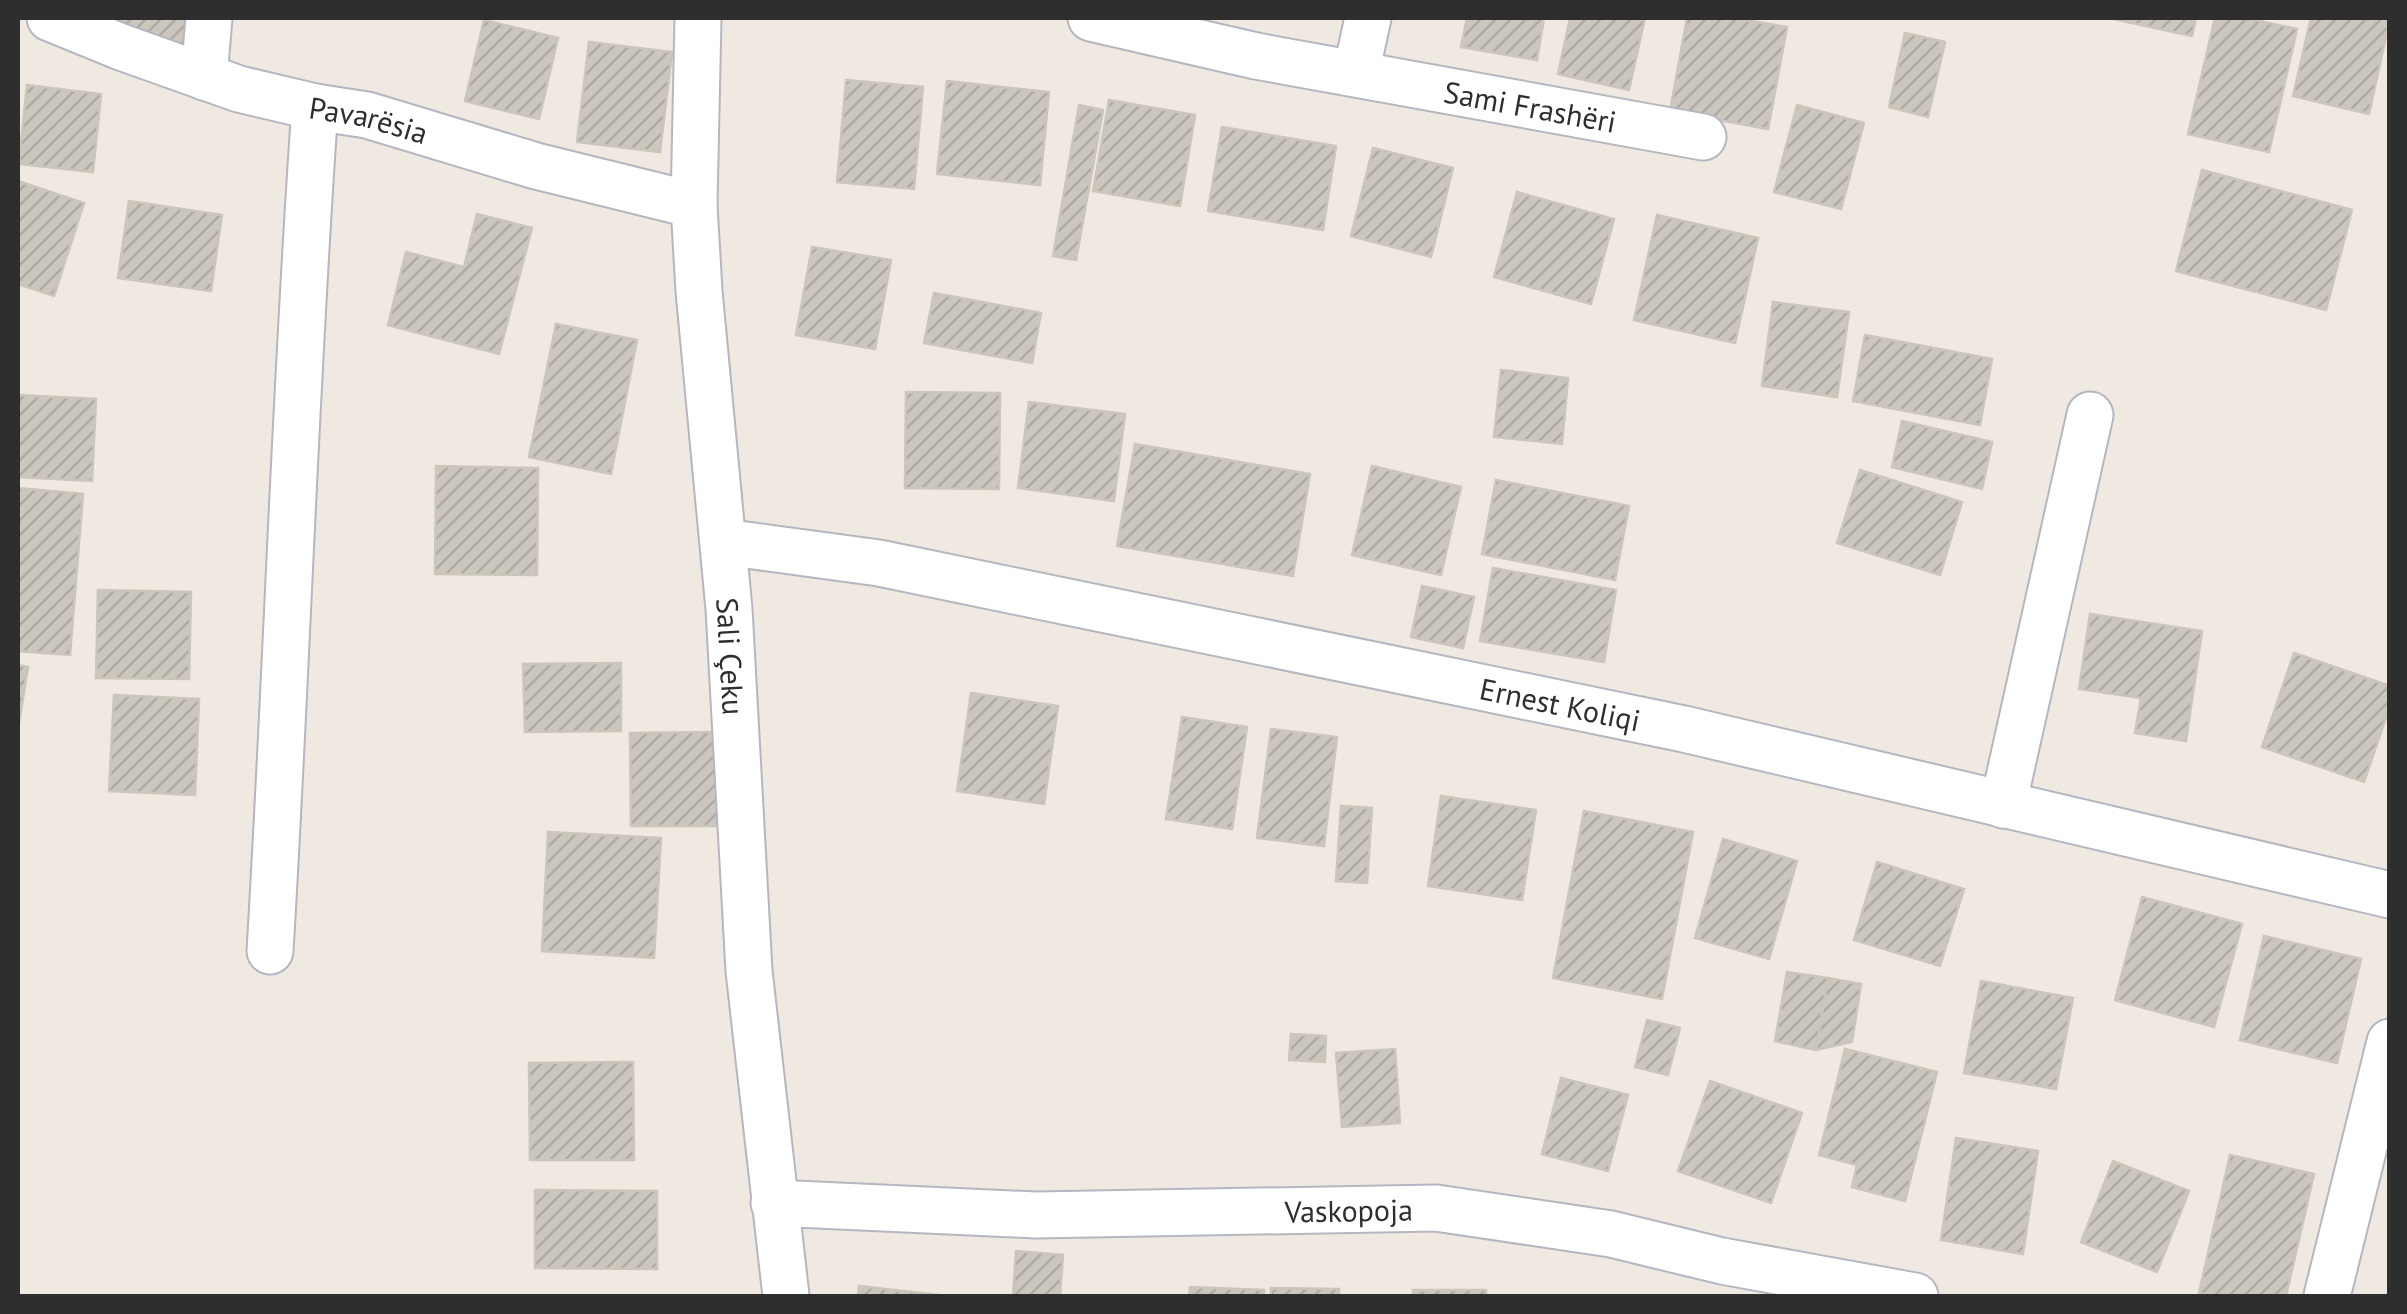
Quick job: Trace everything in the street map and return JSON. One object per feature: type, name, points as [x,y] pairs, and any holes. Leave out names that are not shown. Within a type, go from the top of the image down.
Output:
[{"type":"street","name":"Pavarësia","points":[[50,18],[204,77],[315,107],[367,115],[536,166],[694,205]]},
{"type":"street","points":[[204,77],[209,18]]},
{"type":"street","name":"Sali Çeku","points":[[698,18],[694,205],[724,542],[749,970],[786,1296]]},
{"type":"street","name":"Sami Frashëri","points":[[1091,18],[1256,56],[1703,137]]},
{"type":"street","points":[[1356,73],[1368,18]]},
{"type":"street","points":[[270,951],[288,660],[298,342],[315,107]]},
{"type":"street","points":[[2002,805],[2090,416]]},
{"type":"street","name":"Ernest Koliqi","points":[[724,542],[879,563],[1684,729],[2390,895]]},
{"type":"street","points":[[2327,1296],[2390,1042]]},
{"type":"street","name":"Vaskopoja","points":[[774,1202],[1036,1215],[1436,1208],[1611,1234],[1722,1262],[1916,1296]]},
{"type":"building","points":[[83,18],[199,18],[189,53]]},
{"type":"building","points":[[1467,18],[1544,18],[1537,60],[1461,47]]},
{"type":"building","points":[[1570,18],[1645,18],[1629,90],[1558,74]]},
{"type":"building","points":[[1687,18],[1734,18],[1787,27],[1768,129],[1670,111]]},
{"type":"building","points":[[2109,18],[2196,18],[2192,36]]},
{"type":"building","points":[[2215,18],[2245,18],[2297,29],[2269,152],[2188,134]]},
{"type":"building","points":[[2311,18],[2390,18],[2369,114],[2293,96]]},
{"type":"building","points":[[484,20],[558,38],[539,119],[465,101]]},
{"type":"building","points":[[1905,33],[1945,42],[1928,117],[1889,107]]},
{"type":"building","points":[[589,42],[672,52],[660,152],[577,142]]},
{"type":"building","points":[[846,80],[923,87],[914,189],[837,182]]},
{"type":"building","points":[[947,81],[1049,92],[1040,185],[937,174]]},
{"type":"building","points":[[27,85],[101,94],[93,172],[19,164]]},
{"type":"building","points":[[1109,100],[1195,115],[1180,206],[1093,191]]},
{"type":"building","points":[[1079,105],[1103,110],[1076,260],[1053,256]]},
{"type":"building","points":[[1797,105],[1864,123],[1841,209],[1774,192]]},
{"type":"building","points":[[1222,127],[1336,146],[1323,230],[1208,211]]},
{"type":"building","points":[[1373,148],[1453,168],[1431,257],[1351,236]]},
{"type":"building","points":[[2202,170],[2352,210],[2326,310],[2176,271]]},
{"type":"building","points":[[18,181],[84,203],[54,296],[18,284]]},
{"type":"building","points":[[1517,192],[1614,219],[1591,304],[1494,277]]},
{"type":"building","points":[[129,201],[222,215],[211,291],[118,278]]},
{"type":"building","points":[[477,214],[532,228],[499,354],[388,325],[406,252],[464,267]]},
{"type":"building","points":[[1657,215],[1758,238],[1735,343],[1634,320]]},
{"type":"building","points":[[812,247],[891,260],[875,349],[796,335]]},
{"type":"building","points":[[934,293],[1041,313],[1032,363],[924,343]]},
{"type":"building","points":[[1773,302],[1849,312],[1837,397],[1762,386]]},
{"type":"building","points":[[556,324],[637,340],[611,474],[529,457]]},
{"type":"building","points":[[1865,335],[1992,359],[1980,425],[1853,401]]},
{"type":"building","points":[[1501,370],[1568,378],[1562,444],[1494,437]]},
{"type":"building","points":[[906,392],[1000,393],[999,489],[905,488]]},
{"type":"building","points":[[18,395],[96,399],[92,481],[18,477]]},
{"type":"building","points":[[1029,402],[1125,414],[1114,501],[1018,488]]},
{"type":"building","points":[[1902,421],[1992,442],[1982,489],[1892,467]]},
{"type":"building","points":[[1135,444],[1310,474],[1293,576],[1117,546]]},
{"type":"building","points":[[436,466],[538,468],[537,575],[435,574]]},
{"type":"building","points":[[1372,466],[1461,487],[1441,575],[1352,555]]},
{"type":"building","points":[[1860,470],[1962,502],[1940,575],[1837,543]]},
{"type":"building","points":[[1496,480],[1629,506],[1615,580],[1482,554]]},
{"type":"building","points":[[18,488],[83,494],[70,655],[18,651]]},
{"type":"building","points":[[1493,568],[1616,590],[1604,662],[1480,641]]},
{"type":"building","points":[[1422,586],[1474,597],[1463,648],[1411,637]]},
{"type":"building","points":[[98,590],[191,592],[189,679],[96,678]]},
{"type":"building","points":[[2090,614],[2202,631],[2186,741],[2135,733],[2141,698],[2079,689]]},
{"type":"building","points":[[2294,653],[2390,686],[2390,706],[2364,782],[2262,747]]},
{"type":"building","points":[[621,663],[621,731],[525,732],[523,664]]},
{"type":"building","points":[[18,665],[28,667],[18,729]]},
{"type":"building","points":[[971,693],[1058,706],[1044,804],[957,791]]},
{"type":"building","points":[[114,695],[199,699],[195,795],[109,791]]},
{"type":"building","points":[[1182,717],[1247,727],[1232,829],[1166,819]]},
{"type":"building","points":[[1271,729],[1337,737],[1324,846],[1257,838]]},
{"type":"building","points":[[719,732],[720,826],[631,826],[630,733]]},
{"type":"building","points":[[1441,796],[1536,810],[1522,900],[1428,886]]},
{"type":"building","points":[[1341,806],[1372,808],[1367,883],[1336,881]]},
{"type":"building","points":[[1584,811],[1693,832],[1662,999],[1553,978]]},
{"type":"building","points":[[548,832],[661,838],[654,958],[542,951]]},
{"type":"building","points":[[1723,839],[1797,861],[1769,959],[1695,938]]},
{"type":"building","points":[[1877,862],[1964,889],[1940,966],[1854,940]]},
{"type":"building","points":[[2142,897],[2242,924],[2214,1027],[2115,1000]]},
{"type":"building","points":[[2264,936],[2361,959],[2337,1063],[2240,1040]]},
{"type":"building","points":[[1787,972],[1828,978],[1816,1050],[1775,1041]]},
{"type":"building","points":[[1828,978],[1861,984],[1852,1042],[1816,1050]]},
{"type":"building","points":[[1981,981],[2073,998],[2056,1089],[1964,1073]]},
{"type":"building","points":[[1647,1020],[1680,1028],[1668,1075],[1635,1067]]},
{"type":"building","points":[[1291,1034],[1326,1036],[1325,1062],[1289,1060]]},
{"type":"building","points":[[1395,1049],[1400,1123],[1342,1127],[1336,1053]]},
{"type":"building","points":[[1845,1049],[1937,1072],[1905,1201],[1852,1187],[1857,1165],[1819,1155]]},
{"type":"building","points":[[633,1062],[634,1160],[530,1160],[529,1063]]},
{"type":"building","points":[[1561,1078],[1628,1095],[1608,1171],[1542,1154]]},
{"type":"building","points":[[1710,1081],[1802,1113],[1771,1203],[1678,1171]]},
{"type":"building","points":[[1956,1138],[2038,1151],[2023,1254],[1941,1240]]},
{"type":"building","points":[[2230,1155],[2314,1174],[2286,1296],[2199,1293]]},
{"type":"building","points":[[2113,1161],[2189,1191],[2157,1272],[2081,1242]]},
{"type":"building","points":[[535,1190],[657,1191],[657,1269],[535,1268]]},
{"type":"building","points":[[1016,1251],[1063,1255],[1060,1296],[1013,1296]]},
{"type":"building","points":[[859,1286],[948,1296],[858,1296]]},
{"type":"building","points":[[1190,1287],[1264,1290],[1264,1296],[1189,1296]]},
{"type":"building","points":[[1271,1288],[1339,1289],[1339,1296],[1271,1296]]},
{"type":"building","points":[[1413,1290],[1486,1290],[1486,1296],[1413,1296]]}]
